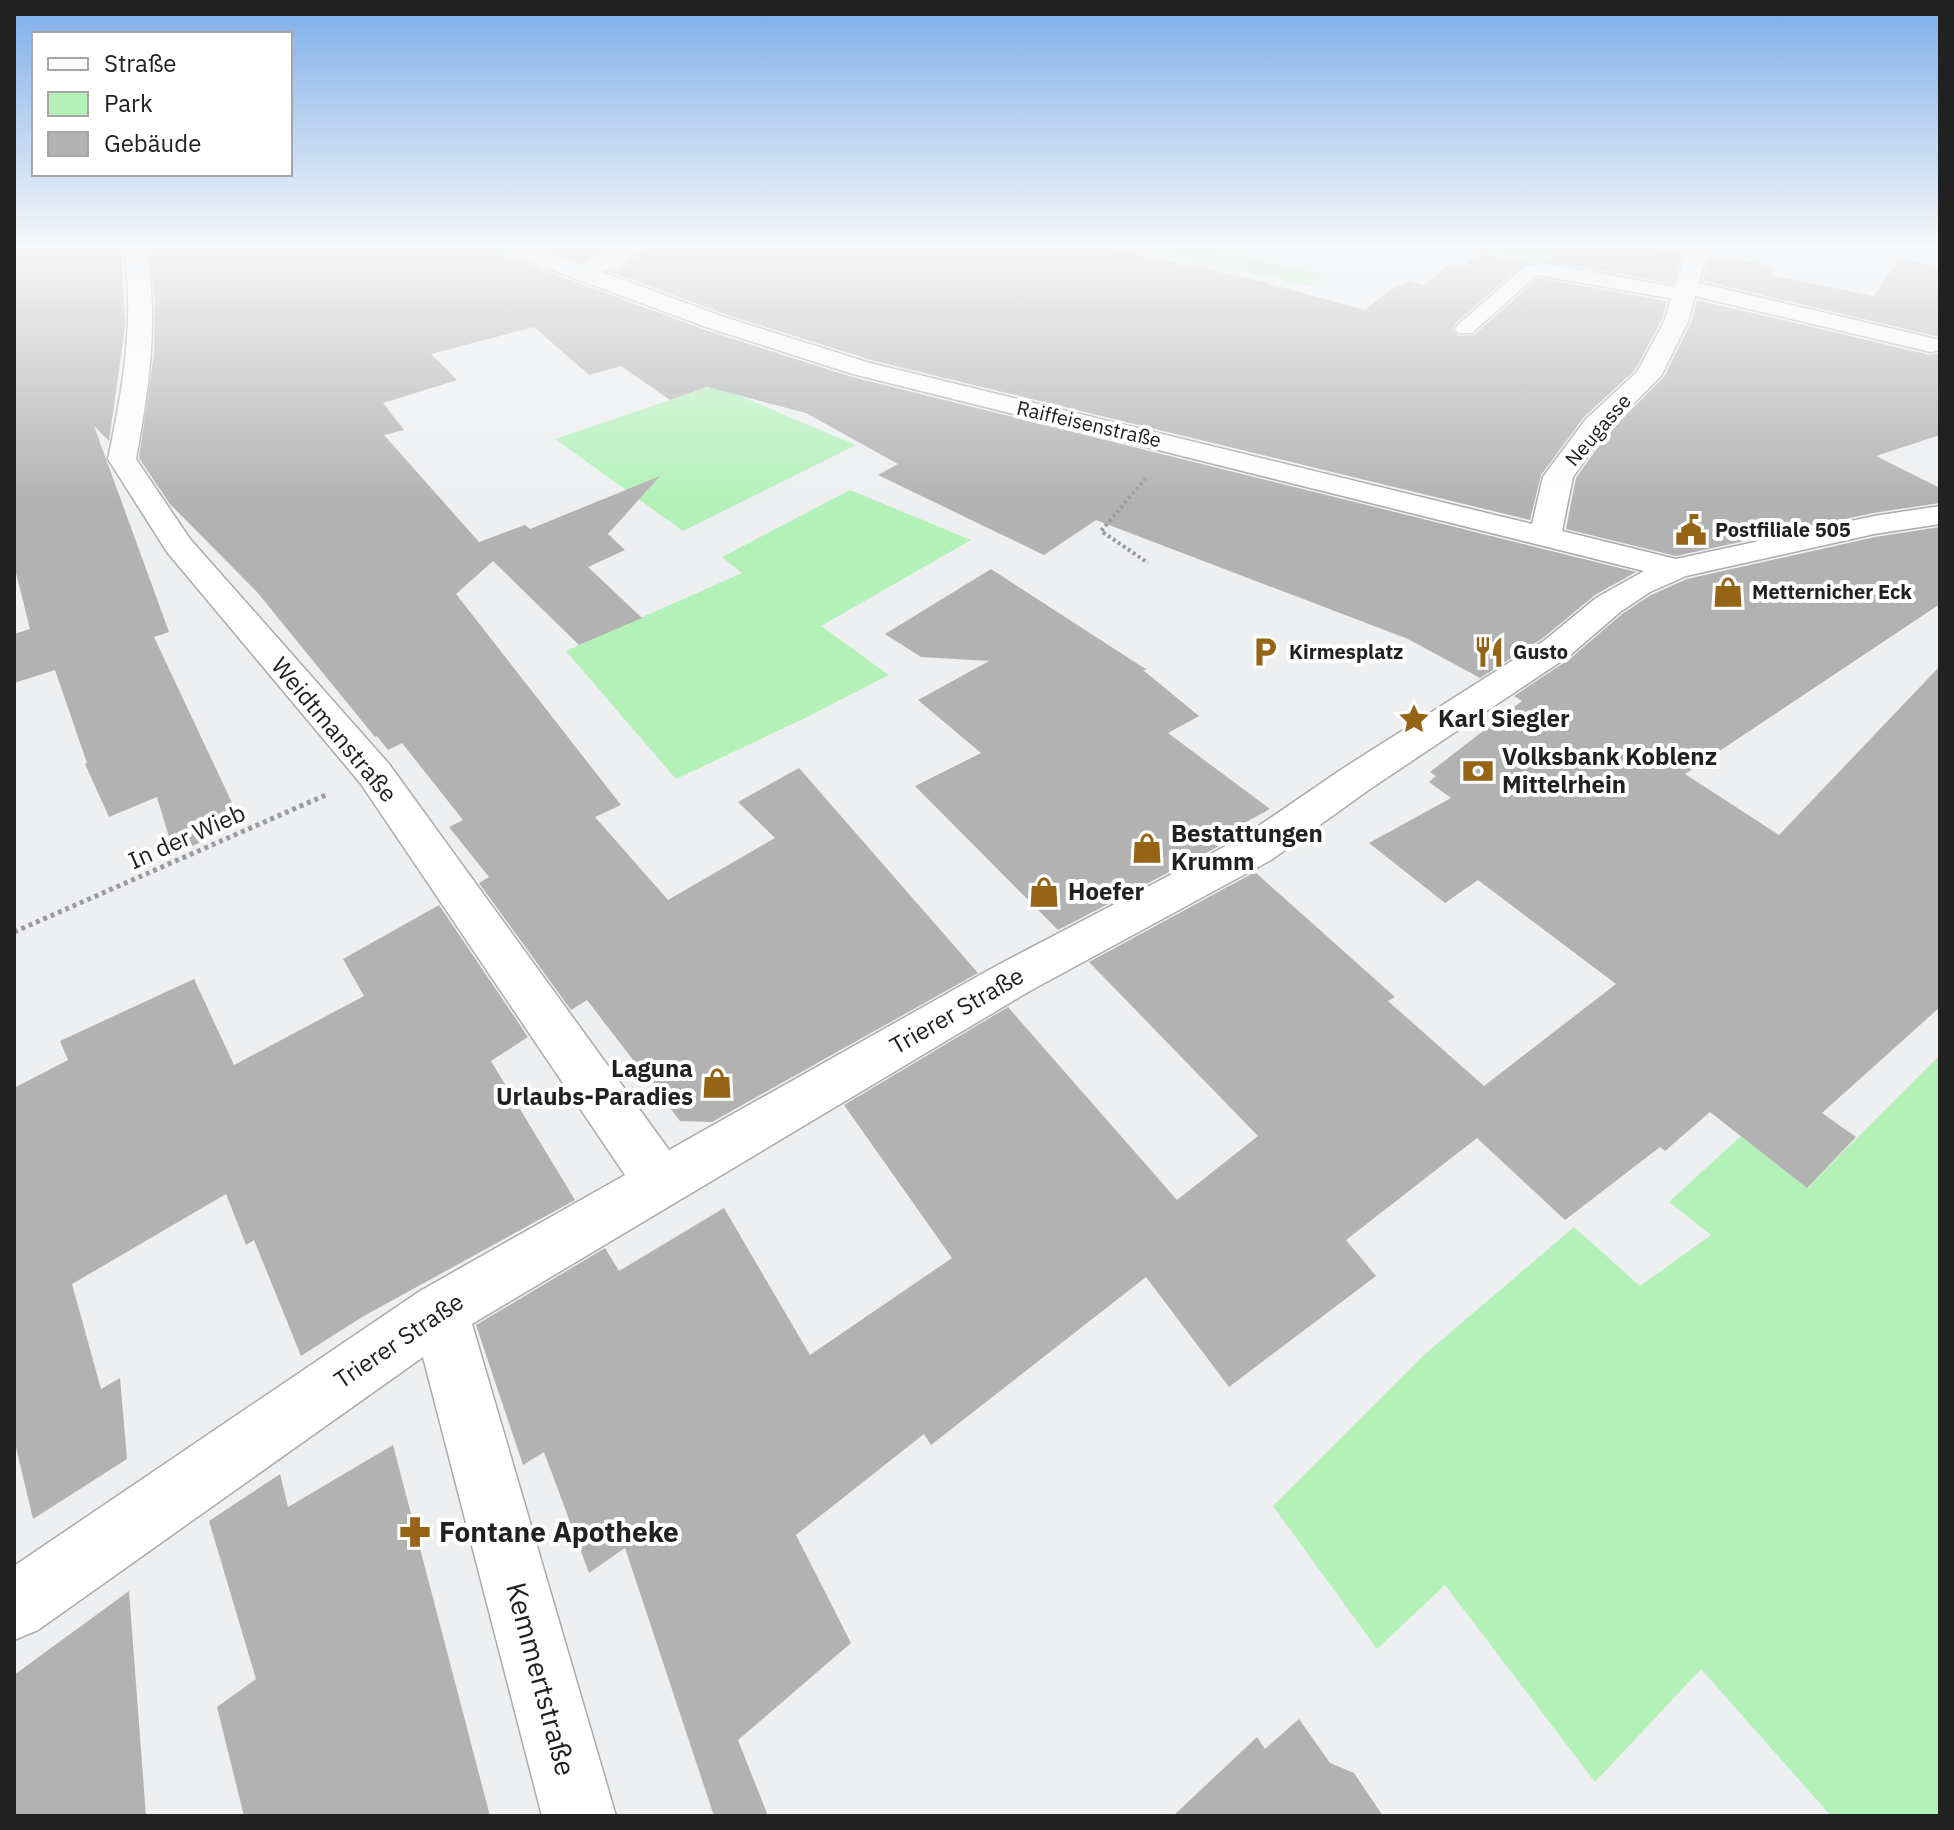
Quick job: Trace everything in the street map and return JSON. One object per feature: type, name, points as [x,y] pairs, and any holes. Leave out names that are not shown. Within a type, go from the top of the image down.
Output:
[{"type":"street","name":"Weidtmanstraße","points":[[140,332],[137,381],[122,459],[178,545],[375,774],[661,1182]]},
{"type":"street","name":"Raiffeisenstraße","points":[[748,332],[862,369],[1676,569]]},
{"type":"street","name":"Neugasse","points":[[1545,537],[1558,477],[1596,425],[1648,376],[1671,332]]},
{"type":"street","points":[[1874,332],[1931,345]]},
{"type":"street","name":"Trierer Straße","points":[[14,1606],[440,1311],[1012,979],[1256,849],[1356,779],[1557,648],[1608,605],[1638,585],[1676,569],[1874,525],[1940,515]]},
{"type":"street","name":"Kemmertstraße","points":[[440,1311],[579,1816]]},
{"type":"path","points":[[1148,563],[1101,531],[1175,444]]},
{"type":"path","name":"In der Wieb","points":[[14,932],[375,774]]},
{"type":"green space","points":[[714,385],[856,445],[683,531],[555,439]]},
{"type":"green space","points":[[850,490],[971,540],[821,626],[889,675],[676,779],[566,651],[742,573],[722,557]]},
{"type":"green space","points":[[1940,1055],[1940,1816],[1831,1816],[1701,1669],[1595,1782],[1445,1585],[1377,1649],[1273,1506],[1424,1355],[1574,1227],[1640,1286],[1711,1235],[1669,1202],[1741,1136],[1807,1188]]},
{"type":"building","points":[[14,332],[124,332],[109,441],[94,426],[169,632],[154,637],[242,824],[174,854],[157,797],[109,817],[85,764],[55,670],[14,683],[14,634],[30,629],[14,565]]},
{"type":"building","points":[[154,332],[513,332],[431,354],[457,380],[383,403],[404,430],[384,435],[479,542],[525,525],[530,529],[660,476],[608,534],[625,550],[588,567],[642,618],[579,645],[493,561],[456,594],[621,805],[595,817],[668,900],[775,838],[738,802],[799,768],[978,973],[712,1122],[680,1121],[587,1000],[571,1010],[479,883],[489,877],[449,827],[463,820],[402,743],[388,750],[375,737],[257,592],[170,504],[139,458]]},
{"type":"building","points":[[540,332],[713,332],[852,377],[1636,572],[1595,595],[1543,638],[1480,678],[1408,639],[1096,520],[1044,555],[878,475],[898,464],[806,413],[707,387],[670,400],[621,366],[589,375]]},
{"type":"building","points":[[783,332],[1455,332],[1458,336],[1477,332],[1655,332],[1635,370],[1584,417],[1541,475],[1530,520],[871,360]]},
{"type":"building","points":[[1686,332],[1834,332],[1930,355],[1940,353],[1940,435],[1876,456],[1940,488],[1940,503],[1873,513],[1676,556],[1566,529],[1576,478],[1608,433],[1664,377]]},
{"type":"building","points":[[1921,332],[1940,332],[1940,337]]},
{"type":"building","points":[[1940,527],[1940,604],[1685,774],[1779,835],[1940,666],[1940,1007],[1822,1113],[1856,1137],[1807,1188],[1710,1112],[1665,1151],[1660,1147],[1565,1220],[1477,1138],[1346,1240],[1376,1276],[1229,1387],[1146,1277],[931,1445],[924,1434],[796,1535],[851,1643],[738,1740],[768,1816],[714,1816],[625,1548],[589,1573],[544,1452],[523,1465],[476,1325],[605,1248],[619,1271],[724,1208],[810,1355],[952,1258],[844,1105],[1008,1007],[1177,1200],[1258,1136],[1089,962],[1255,872],[1395,997],[1388,1001],[1484,1086],[1616,984],[1478,880],[1445,903],[1369,843],[1451,798],[1429,782],[1436,776],[1430,772],[1522,701],[1514,696],[1571,658],[1622,614],[1651,595],[1687,579],[1875,537]]},
{"type":"building","points":[[991,569],[1147,670],[1143,670],[1199,716],[1168,733],[1270,809],[1217,838],[1223,844],[1058,930],[915,786],[981,753],[918,700],[989,661],[921,657],[885,634]]},
{"type":"building","points":[[439,905],[528,1037],[491,1061],[575,1200],[362,1317],[301,1356],[254,1240],[246,1245],[226,1194],[72,1284],[101,1389],[120,1378],[127,1459],[33,1519],[14,1439],[14,1088],[68,1060],[60,1041],[194,979],[234,1065],[364,996],[343,959]]},
{"type":"building","points":[[393,1445],[490,1816],[244,1816],[217,1707],[256,1679],[209,1521],[280,1474],[288,1507]]},
{"type":"building","points":[[129,1591],[146,1816],[14,1816],[14,1675]]},
{"type":"building","points":[[1299,1719],[1330,1763],[1354,1773],[1383,1816],[1173,1816],[1257,1737],[1265,1749]]},
{"type":"place","name":"Postfiliale 505","points":[[1691,530]]},
{"type":"place","name":"Metternicher Eck","points":[[1728,592]]},
{"type":"place","name":"Kirmesplatz","points":[[1265,652]]},
{"type":"place","name":"Gusto","points":[[1489,652]]},
{"type":"place","name":"Karl Siegler","points":[[1414,719]]},
{"type":"place","name":"Volksbank Koblenz Mittelrhein","points":[[1478,771]]},
{"type":"place","name":"Bestattungen Krumm","points":[[1147,848]]},
{"type":"place","name":"Hoefer","points":[[1044,892]]},
{"type":"place","name":"Laguna Urlaubs-Paradies","points":[[717,1083]]},
{"type":"place","name":"Fontane Apotheke","points":[[415,1532]]}]
